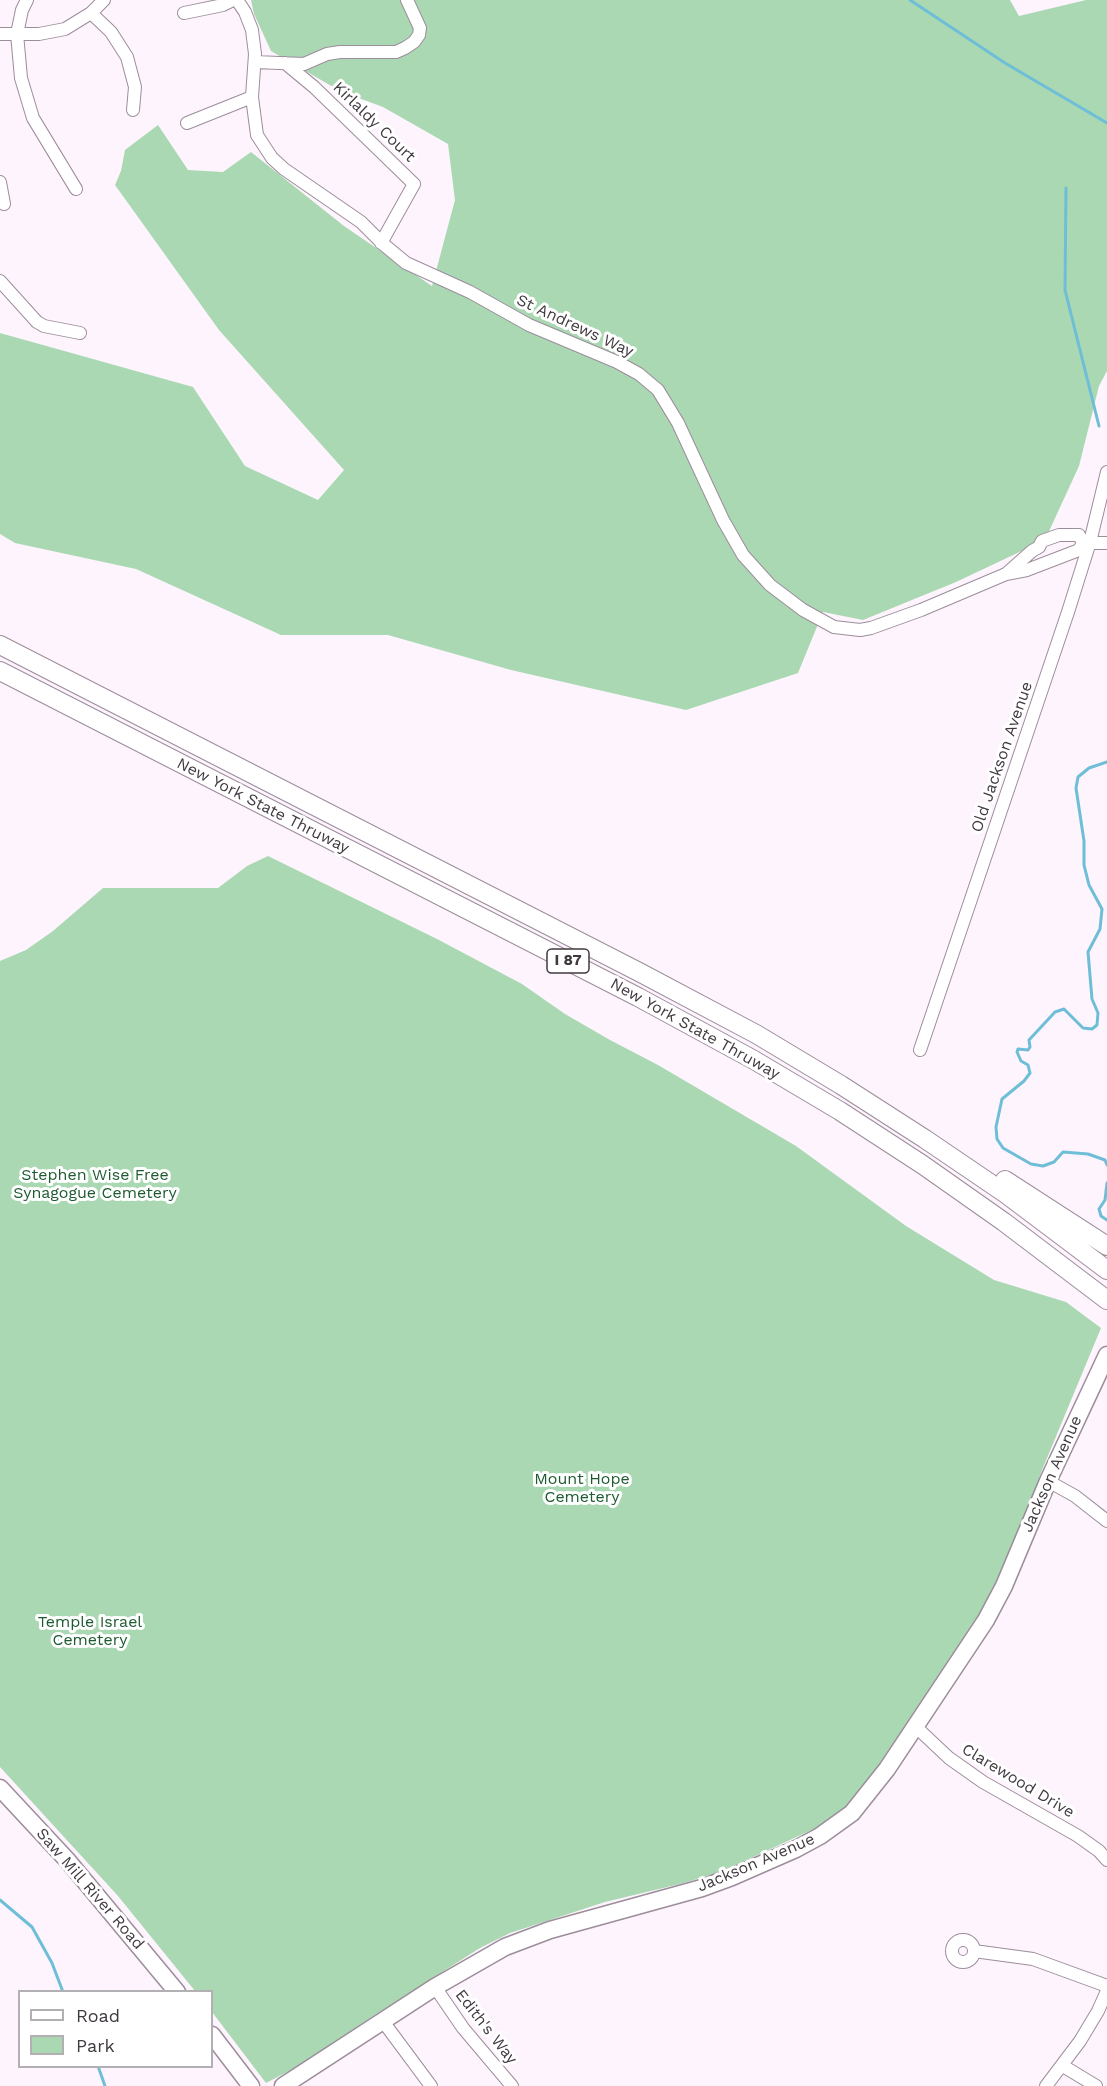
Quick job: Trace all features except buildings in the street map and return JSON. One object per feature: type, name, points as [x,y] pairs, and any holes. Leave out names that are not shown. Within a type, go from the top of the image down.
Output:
[{"type":"highway","name":"New York State Thruway","points":[[0,645],[679,992],[794,1057],[897,1120],[1006,1194],[1107,1270]]},
{"type":"highway","name":"New York State Thruway","points":[[0,671],[628,992],[744,1054],[840,1111],[923,1165],[1004,1222],[1107,1300]]},
{"type":"highway","points":[[897,1120],[1008,1182],[1107,1246]]},
{"type":"main road","name":"Jackson Avenue","points":[[283,2086],[435,1987],[528,1937],[702,1888],[796,1850],[852,1813],[915,1726],[986,1620],[1004,1586],[1048,1481],[1105,1359]]},
{"type":"main road","name":"Saw Mill River Road","points":[[0,1788],[68,1861],[175,1990]]},
{"type":"main road","points":[[213,2036],[251,2086]]},
{"type":"street","points":[[27,0],[22,10],[17,34],[21,78],[30,109],[76,189]]},
{"type":"street","points":[[0,34],[55,32],[75,24],[104,0]]},
{"type":"street","points":[[184,13],[223,5],[235,0]]},
{"type":"street","name":"St Andrews Way","points":[[235,0],[245,12],[252,30],[255,54],[252,98],[257,135],[272,158],[284,169],[361,222],[381,243],[406,262],[471,292],[529,325],[617,362],[639,374],[658,390],[678,423],[723,520],[743,555],[757,572],[783,596],[824,623],[844,629],[871,628],[921,610],[1006,574],[1017,573],[1079,550],[1087,542]]},
{"type":"street","points":[[255,62],[310,63],[327,54],[340,52],[396,52],[405,48],[419,35],[420,28],[407,0]]},
{"type":"street","points":[[91,13],[111,32],[127,57],[135,87],[133,110]]},
{"type":"street","name":"Kirlaldy Court","points":[[285,63],[314,87],[414,184],[381,243]]},
{"type":"street","points":[[187,123],[252,98]]},
{"type":"street","points":[[0,182],[3,204]]},
{"type":"street","points":[[0,281],[44,326],[80,333]]},
{"type":"street","name":"Old Jackson Avenue","points":[[920,1050],[1068,612],[1107,472]]},
{"type":"street","points":[[1066,554],[1063,539],[1079,535],[1087,542],[1107,543]]},
{"type":"street","name":"St Andrews Way","points":[[1006,574],[1032,551],[1040,547],[1042,541],[1059,536],[1063,539]]},
{"type":"street","points":[[1040,547],[1046,562]]},
{"type":"street","points":[[1048,1481],[1076,1496],[1107,1521]]},
{"type":"street","name":"Clarewood Drive","points":[[915,1726],[949,1758],[983,1782],[1078,1836],[1099,1851],[1107,1860]]},
{"type":"street","points":[[974,1951],[1032,1959],[1107,1986]]},
{"type":"street","name":"Edith's Way","points":[[435,1987],[463,2028],[512,2086]]},
{"type":"street","points":[[1046,2086],[1063,2066],[1098,2011],[1107,1991]]},
{"type":"street","points":[[382,2020],[431,2086]]},
{"type":"street","points":[[1063,2066],[1096,2086]]},
{"type":"green space","points":[[251,0],[1010,0],[1019,16],[1086,0],[1107,0],[1107,371],[1099,386],[1079,466],[1045,540],[956,582],[863,620],[823,612],[798,673],[686,710],[511,670],[388,635],[281,635],[136,569],[15,543],[0,534],[0,333],[193,387],[245,466],[318,500],[344,470],[219,330],[115,185],[121,171],[125,150],[158,125],[188,170],[223,172],[251,152],[344,226],[432,286],[455,200],[448,144],[383,107],[340,91],[271,51],[254,14]]},
{"type":"green space","name":"Mount Hope Cemetery","points":[[268,856],[437,939],[522,984],[565,1014],[658,1065],[796,1146],[906,1226],[994,1280],[1066,1302],[1101,1328],[1040,1475],[1021,1535],[1002,1581],[886,1756],[856,1798],[844,1810],[818,1827],[723,1871],[605,1902],[510,1933],[480,1948],[293,2069],[266,2083],[213,2013],[213,1990],[194,1990],[118,1896],[0,1767],[0,961],[26,950],[53,931],[103,888],[218,888],[247,866]]},
{"type":"waterway","points":[[910,0],[1005,63],[1107,123]]},
{"type":"waterway","points":[[1066,188],[1065,290],[1099,426]]},
{"type":"waterway","points":[[1107,762],[1089,768],[1078,777],[1076,788],[1084,841],[1084,865],[1089,885],[1102,909],[1100,929],[1088,952],[1092,999],[1098,1013],[1097,1025],[1092,1029],[1083,1028],[1064,1009],[1055,1012],[1029,1040],[1028,1050],[1018,1049],[1021,1061],[1028,1065],[1030,1073],[1002,1099],[996,1127],[997,1139],[1003,1148],[1031,1164],[1043,1166],[1054,1162],[1063,1152],[1088,1154],[1105,1160],[1107,1165]]},
{"type":"waterway","points":[[1107,1183],[1105,1200],[1099,1209],[1101,1216],[1107,1220]]},
{"type":"waterway","points":[[0,1900],[32,1927],[52,1963],[62,1990]]},
{"type":"waterway","points":[[99,2068],[105,2086]]},
{"type":"park label","name":"Stephen Wise Free Synagogue Cemetery","points":[[95,1184]]},
{"type":"park label","name":"Temple Israel Cemetery","points":[[90,1631]]}]
